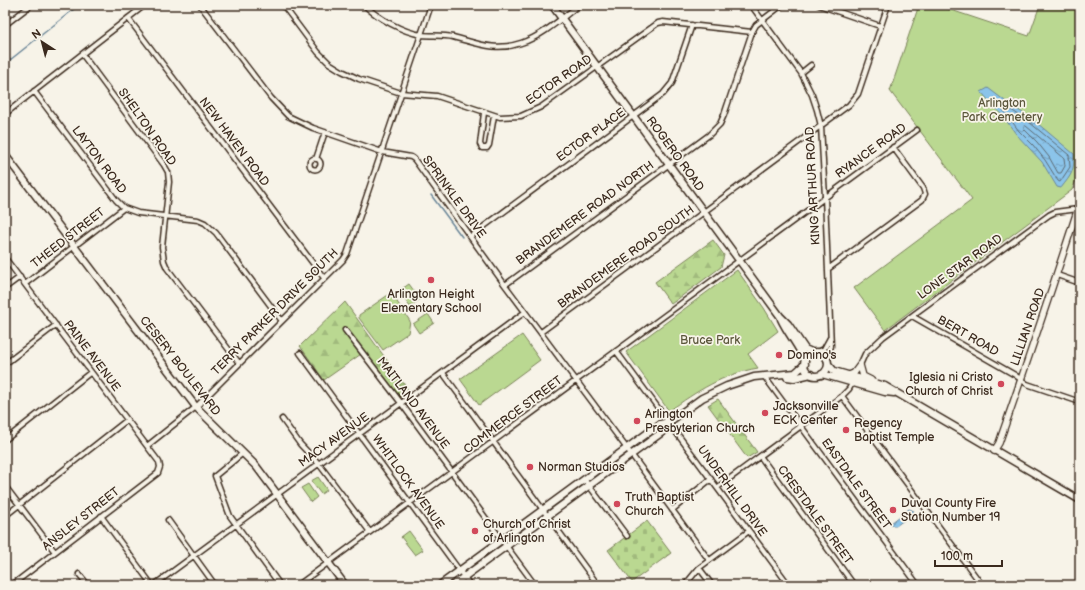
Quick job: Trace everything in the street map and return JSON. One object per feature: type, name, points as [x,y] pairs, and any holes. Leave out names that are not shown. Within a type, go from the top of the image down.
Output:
[{"type":"main road","name":"ROGERO ROAD","points":[[552,5],[780,316],[788,324],[806,349],[816,352]]},
{"type":"main road","name":"CESERY BOULEVARD","points":[[5,155],[196,407],[216,429],[256,466],[345,585]]},
{"type":"main road","name":"ROGERO ROAD","points":[[780,316],[784,327],[802,353],[805,362]]},
{"type":"main road","points":[[440,585],[660,424],[669,422],[710,394],[741,381],[764,376],[795,373],[805,362],[808,356],[816,352],[824,356],[834,371],[885,386],[1080,500]]},
{"type":"main road","points":[[805,362],[806,369],[811,374]]},
{"type":"main road","points":[[822,374],[827,368],[827,362]]},
{"type":"main road","points":[[782,375],[789,378],[811,374],[822,374],[885,392],[896,393]]},
{"type":"main road","points":[[453,585],[664,430],[669,422]]},
{"type":"street","points":[[5,25],[31,5]]},
{"type":"street","points":[[5,114],[145,5]]},
{"type":"street","name":"SPRINKLE DRIVE","points":[[200,5],[271,98],[280,108],[299,122],[382,152],[411,157],[414,159],[505,285],[632,454],[709,560]]},
{"type":"street","name":"ECTOR ROAD","points":[[283,5],[318,52],[329,63],[342,71],[359,79],[401,93],[437,96],[494,116],[511,117],[522,116],[541,107],[658,23],[692,25],[752,32]]},
{"type":"street","points":[[364,5],[373,14],[387,22],[421,35],[451,36],[488,46],[511,46],[522,43],[538,35],[579,5]]},
{"type":"street","name":"TERRY PARKER DRIVE SOUTH","points":[[147,446],[196,407],[347,254],[431,5]]},
{"type":"street","name":"KING ARTHUR ROAD","points":[[751,5],[801,73],[812,95],[820,126],[825,197],[831,346],[827,362]]},
{"type":"street","name":"BRANDEMERE ROAD NORTH","points":[[505,285],[669,164],[720,124],[752,32],[756,25],[782,5]]},
{"type":"street","points":[[819,5],[880,26]]},
{"type":"street","name":"BRANDEMERE ROAD SOUTH","points":[[541,332],[849,105],[858,94],[888,5]]},
{"type":"street","name":"NEW HAVEN ROAD","points":[[128,18],[324,278]]},
{"type":"street","name":"ECTOR PLACE","points":[[470,236],[669,89],[692,25]]},
{"type":"street","name":"SHELTON ROAD","points":[[82,54],[168,172],[169,182],[162,246],[164,261],[172,274],[239,363]]},
{"type":"street","points":[[801,73],[811,65]]},
{"type":"street","name":"LAYTON ROAD","points":[[34,91],[116,200],[124,208],[138,213],[198,220],[211,228],[282,321]]},
{"type":"street","points":[[484,113],[480,144],[482,148],[487,148],[489,145],[494,116]]},
{"type":"street","name":"RYANCE ROAD","points":[[740,260],[917,130]]},
{"type":"street","points":[[316,159],[325,132]]},
{"type":"street","points":[[828,269],[922,200],[924,194],[922,188],[893,147]]},
{"type":"street","points":[[1078,209],[1080,202]]},
{"type":"street","name":"THEED STREET","points":[[25,284],[124,208]]},
{"type":"street","name":"LILLIAN ROAD","points":[[994,451],[999,443],[1057,276],[1078,209]]},
{"type":"street","name":"LONE STAR ROAD","points":[[860,365],[865,354],[873,346],[1050,216],[1062,211],[1078,209]]},
{"type":"street","name":"PAINE AVENUE","points":[[5,258],[159,462],[160,467]]},
{"type":"street","name":"COMMERCE STREET","points":[[298,585],[740,260]]},
{"type":"street","points":[[1057,276],[1080,283]]},
{"type":"street","name":"THEED STREET","points":[[5,288],[20,277]]},
{"type":"street","name":"MACY AVENUE","points":[[153,585],[525,312]]},
{"type":"street","name":"BERT ROAD","points":[[912,316],[1015,374],[1027,384],[1080,402]]},
{"type":"street","points":[[5,364],[56,325]]},
{"type":"street","name":"MAITLAND AVENUE","points":[[345,330],[401,403],[535,585]]},
{"type":"street","points":[[816,352],[824,348],[830,338]]},
{"type":"street","name":"UNDERHILL DRIVE","points":[[616,351],[789,585]]},
{"type":"street","name":"WHITLOCK AVENUE","points":[[300,353],[470,585]]},
{"type":"street","points":[[849,375],[854,373],[860,365]]},
{"type":"street","points":[[860,365],[863,376],[886,384],[890,389]]},
{"type":"street","points":[[5,440],[92,372]]},
{"type":"street","points":[[443,373],[598,585]]},
{"type":"street","name":"EASTDALE STREET","points":[[764,376],[918,585]]},
{"type":"street","points":[[718,487],[842,396],[853,382]]},
{"type":"street","points":[[842,396],[982,585]]},
{"type":"street","points":[[282,419],[300,444],[319,464],[370,532]]},
{"type":"street","points":[[5,516],[127,420]]},
{"type":"street","points":[[243,453],[216,476],[230,516],[235,525],[280,585]]},
{"type":"street","name":"CRESTDALE STREET","points":[[760,456],[854,585]]},
{"type":"street","name":"ANSLEY STREET","points":[[12,585],[158,473],[160,467]]},
{"type":"street","points":[[584,479],[626,536]]},
{"type":"street","points":[[672,510],[711,479]]},
{"type":"street","points":[[5,486],[55,552]]},
{"type":"street","points":[[101,516],[153,585]]},
{"type":"street","points":[[168,520],[215,585]]},
{"type":"street","points":[[685,585],[709,560],[749,531]]},
{"type":"street","points":[[700,568],[712,585]]},
{"type":"street","points":[[79,574],[88,585]]},
{"type":"green space","name":"Arlington Park Cemetery","points":[[919,5],[936,5],[1029,36],[1040,5],[1080,5],[1080,171],[1072,190],[885,330],[854,288],[972,200],[890,91]]},
{"type":"green space","points":[[713,240],[724,255],[721,267],[671,304],[655,282]]},
{"type":"green space","name":"Bruce Park","points":[[737,270],[764,308],[778,331],[748,354],[758,368],[733,374],[711,384],[669,411],[626,352]]},
{"type":"green space","points":[[409,284],[420,299],[410,307],[399,291]]},
{"type":"green space","points":[[391,293],[410,321],[408,333],[383,350],[359,318],[359,315]]},
{"type":"green space","points":[[345,302],[409,391],[400,398],[364,352],[324,380],[300,346]]},
{"type":"green space","points":[[428,314],[434,323],[419,333],[413,324]]},
{"type":"green space","points":[[522,335],[540,360],[479,405],[460,379]]},
{"type":"green space","points":[[718,399],[757,452],[747,458],[708,405]]},
{"type":"green space","points":[[318,477],[327,490],[321,494],[311,481]]},
{"type":"green space","points":[[308,484],[317,497],[311,502],[301,488]]},
{"type":"green space","points":[[647,521],[671,553],[632,582],[608,550]]},
{"type":"green space","points":[[409,531],[423,550],[415,555],[401,537]]},
{"type":"water","points":[[988,88],[1013,107],[1031,118],[1074,154],[1074,165],[1072,172],[1061,188],[1057,187],[1042,162],[1016,134],[1003,116],[981,92]]},
{"type":"water","points":[[909,509],[914,511],[913,513],[896,526],[893,526],[891,523]]},
{"type":"waterway","points":[[5,64],[79,5]]},
{"type":"waterway","points":[[431,195],[462,237]]},
{"type":"place","name":"Arlington Height Elementary School","points":[[431,280]]},
{"type":"place","name":"Domino's","points":[[779,355]]},
{"type":"place","name":"Iglesia ni Cristo Church of Christ","points":[[1001,384]]},
{"type":"place","name":"Jacksonville ECK Center","points":[[765,413]]},
{"type":"place","name":"Arlington Presbyterian Church","points":[[637,421]]},
{"type":"place","name":"Regency Baptist Temple","points":[[846,430]]},
{"type":"place","name":"Norman Studios","points":[[530,467]]},
{"type":"place","name":"Truth Baptist Church","points":[[617,504]]},
{"type":"place","name":"Duval County Fire Station Number 19","points":[[893,510]]},
{"type":"place","name":"Church of Christ of Arlington","points":[[475,531]]}]
